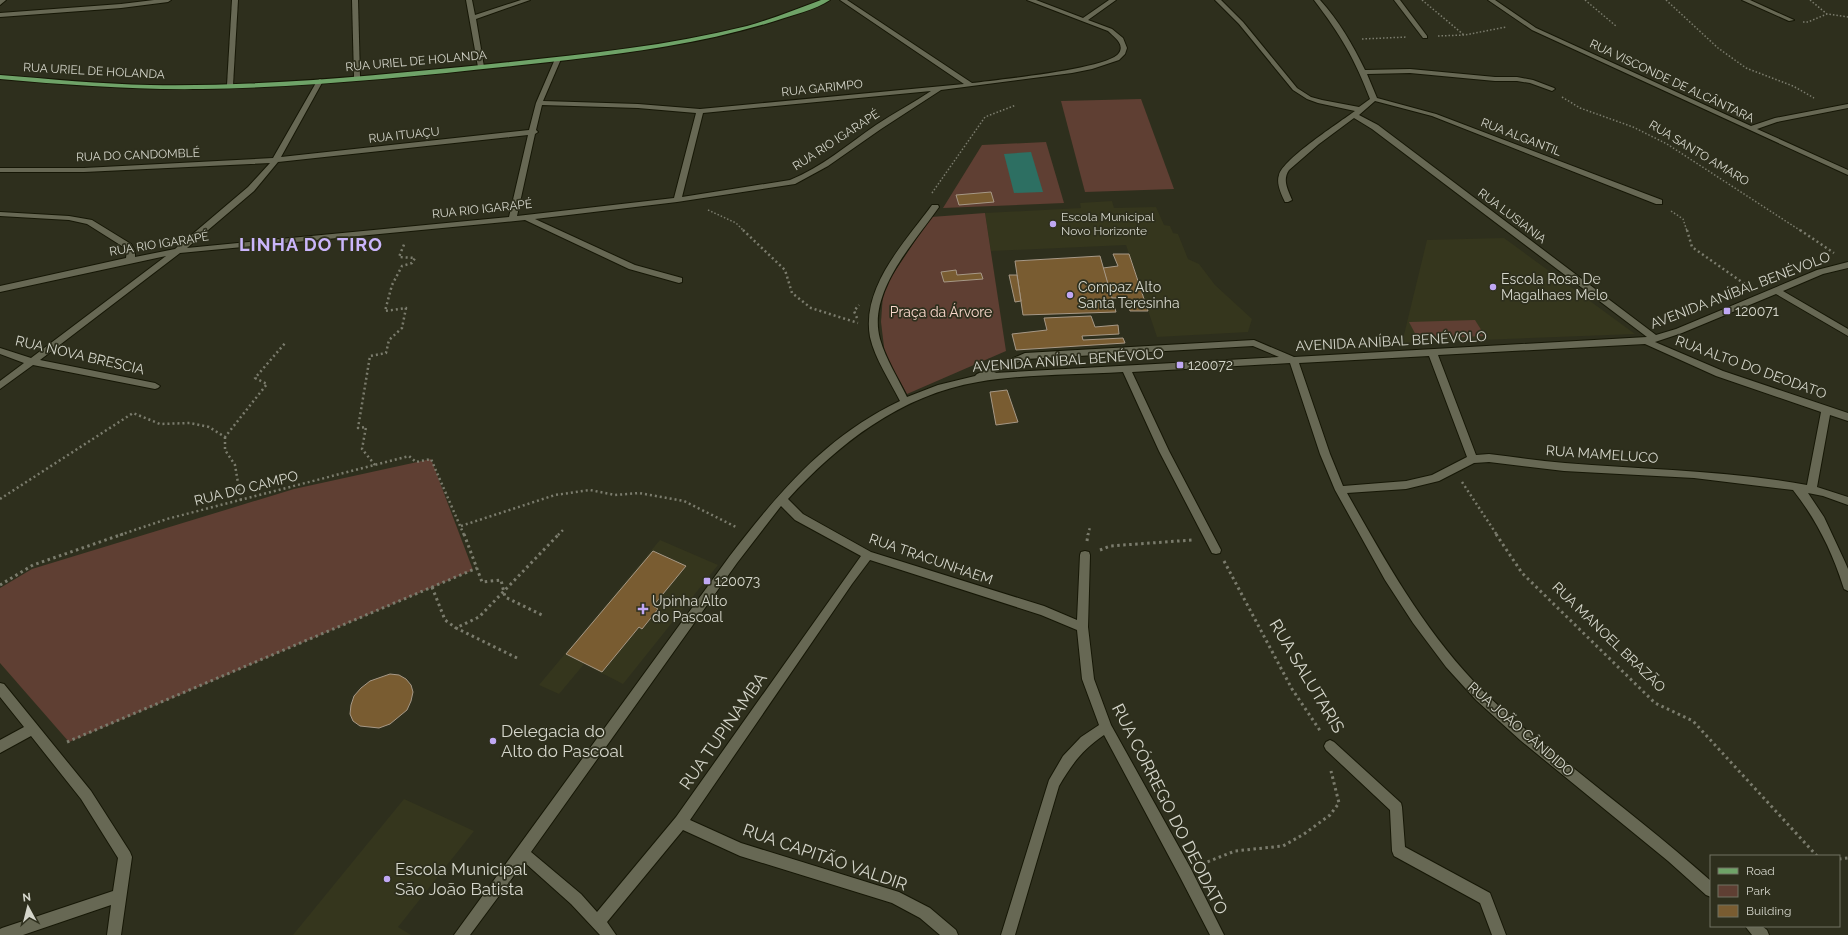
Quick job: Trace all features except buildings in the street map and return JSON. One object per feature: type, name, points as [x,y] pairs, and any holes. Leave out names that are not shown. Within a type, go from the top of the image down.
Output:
[{"type":"main road","name":"RUA URIEL DE HOLANDA","points":[[0,77],[102,85],[230,85],[320,81],[481,67],[558,59],[654,46],[715,34],[791,14],[827,0]]},
{"type":"street","points":[[0,3],[3,0]]},
{"type":"street","points":[[0,15],[121,6],[168,0]]},
{"type":"street","points":[[230,85],[235,0]]},
{"type":"street","points":[[355,0],[357,77]]},
{"type":"street","points":[[469,0],[481,67]]},
{"type":"street","points":[[473,18],[527,0]]},
{"type":"street","points":[[843,0],[971,85]]},
{"type":"street","points":[[1030,0],[1084,20],[1113,0]]},
{"type":"street","points":[[1218,0],[1241,23],[1295,89],[1308,98],[1320,102],[1362,110]]},
{"type":"street","points":[[1288,200],[1282,182],[1286,170],[1313,143],[1362,110],[1374,99],[1354,53],[1336,23],[1317,0]]},
{"type":"street","points":[[1397,0],[1425,37]]},
{"type":"street","name":"RUA VISCONDE DE ALCÂNTARA","points":[[1491,0],[1534,29],[1848,173]]},
{"type":"street","points":[[1745,0],[1791,20]]},
{"type":"street","name":"RUA GARIMPO","points":[[539,103],[638,106],[700,111],[971,85],[1072,71],[1106,64],[1122,54],[1124,48],[1121,39],[1110,30],[1084,20]]},
{"type":"street","points":[[512,219],[534,132],[539,103],[558,59]]},
{"type":"street","points":[[1362,72],[1410,71],[1495,79],[1517,79],[1531,81],[1552,89]]},
{"type":"street","points":[[0,386],[178,251],[251,188],[276,160],[320,81]]},
{"type":"street","name":"RUA RIO IGARAPÉ","points":[[0,289],[130,260],[178,251],[512,219],[767,187],[804,178],[941,87]]},
{"type":"street","name":"RUA ALGANTIL","points":[[1374,99],[1434,116],[1659,202]]},
{"type":"street","points":[[1750,129],[1775,120],[1848,106]]},
{"type":"street","points":[[681,199],[700,111]]},
{"type":"street","name":"RUA LUSIANIA","points":[[1354,115],[1375,127],[1650,339]]},
{"type":"street","name":"RUA ITUAÇU","points":[[276,160],[534,132]]},
{"type":"street","name":"RUA DO CANDOMBLÉ","points":[[0,170],[92,169],[276,160]]},
{"type":"street","points":[[905,402],[875,338],[872,318],[883,281],[935,207]]},
{"type":"street","points":[[0,214],[69,218],[88,222],[128,246],[131,251],[130,260]]},
{"type":"street","points":[[525,217],[632,267],[680,280]]},
{"type":"street","name":"AVENIDA ANÍBAL BENÉVOLO","points":[[462,935],[781,499],[820,460],[857,430],[905,402],[943,387],[972,380],[1025,374],[1433,353],[1650,339],[1679,331],[1820,272],[1848,265]]},
{"type":"street","points":[[1776,290],[1848,333]]},
{"type":"street","points":[[1829,322],[1848,322]]},
{"type":"street","name":"RUA ALTO DO DEODATO","points":[[1650,339],[1677,357],[1848,417]]},
{"type":"street","points":[[972,380],[1025,356],[1041,355],[1254,343],[1294,360]]},
{"type":"street","name":"RUA NOVA BRESCIA","points":[[0,351],[32,362],[155,386]]},
{"type":"street","points":[[1433,353],[1473,459]]},
{"type":"street","name":"RUA JOÃO CÂNDIDO","points":[[1294,360],[1325,454],[1340,490],[1389,576],[1417,620],[1450,663],[1480,696],[1524,736],[1710,889]]},
{"type":"street","points":[[1126,369],[1164,451],[1216,550]]},
{"type":"street","points":[[1811,490],[1826,410]]},
{"type":"street","name":"RUA MAMELUCO","points":[[1340,490],[1406,485],[1435,478],[1473,459],[1489,458],[1564,467],[1694,474],[1751,482],[1782,484],[1824,492],[1848,501]]},
{"type":"street","points":[[1797,488],[1810,502],[1842,564],[1848,586]]},
{"type":"street","name":"RUA TRACUNHAEM","points":[[781,499],[799,517],[868,555],[1044,612],[1082,627]]},
{"type":"street","name":"RUA TUPINAMBA","points":[[598,922],[681,822],[848,581],[868,555]]},
{"type":"street","name":"RUA CÓRREGO DO DEODATO","points":[[1085,555],[1082,627],[1088,679],[1106,727],[1185,872],[1216,935]]},
{"type":"street","points":[[0,688],[86,795],[124,857],[114,935]]},
{"type":"street","points":[[1008,935],[1054,784],[1067,760],[1085,741],[1106,727]]},
{"type":"street","points":[[0,747],[33,728]]},
{"type":"street","points":[[1330,746],[1396,807],[1399,851],[1485,898],[1499,935]]},
{"type":"street","name":"RUA CAPITÃO VALDIR","points":[[681,822],[740,849],[894,897],[925,913],[951,935]]},
{"type":"street","points":[[523,853],[598,922],[610,935]]},
{"type":"street","points":[[2,935],[120,896]]},
{"type":"street","points":[[1753,927],[1762,935]]},
{"type":"path","points":[[1422,0],[1465,35]]},
{"type":"path","points":[[1585,0],[1616,26]]},
{"type":"path","points":[[1666,0],[1718,48],[1746,68],[1793,86],[1832,108]]},
{"type":"path","points":[[1810,0],[1827,14]]},
{"type":"path","points":[[1791,20],[1808,22],[1827,14],[1848,17]]},
{"type":"path","name":"RUA SANTO AMARO","points":[[1552,89],[1563,98],[1580,108],[1634,127],[1667,144],[1835,253]]},
{"type":"path","points":[[681,199],[736,223],[785,270],[792,293],[811,308],[859,323]]},
{"type":"path","points":[[1659,202],[1683,219],[1692,247],[1762,296]]},
{"type":"path","points":[[375,465],[362,449],[366,427],[358,428],[370,356],[386,353],[389,340],[402,328],[406,308],[385,311],[392,285],[402,266],[412,263],[414,258],[399,257],[411,228]]},
{"type":"path","points":[[241,501],[235,465],[225,450],[225,437],[267,384],[255,378],[286,342]]},
{"type":"path","points":[[0,499],[133,413],[160,424],[190,423],[209,427],[225,437]]},
{"type":"path","name":"RUA DO CAMPO","points":[[0,585],[40,562],[167,519],[241,501],[409,456],[416,462],[431,459],[461,526]]},
{"type":"path","name":"RUA MANOEL BRAZÃO","points":[[1453,468],[1522,573],[1655,703],[1693,722],[1815,855]]},
{"type":"path","points":[[544,616],[505,597],[501,580],[482,582],[461,526],[555,495],[590,490],[615,494],[640,493],[684,501],[753,536]]},
{"type":"path","points":[[456,628],[479,616],[504,593],[563,530]]},
{"type":"path","points":[[1085,555],[1110,546],[1187,539],[1204,542],[1216,550]]},
{"type":"path","name":"RUA SALUTARIS","points":[[1185,872],[1212,859],[1235,851],[1283,846],[1304,834],[1330,815],[1339,803],[1331,774],[1330,746],[1292,689],[1227,565],[1216,550]]},
{"type":"path","points":[[49,750],[477,568]]},
{"type":"path","points":[[432,587],[445,620],[456,628],[517,658]]},
{"type":"shaded area","points":[[1112,201],[1114,208],[1156,207],[1164,225],[1170,226],[1173,233],[1178,234],[1188,259],[1199,264],[1215,285],[1252,319],[1248,332],[1157,337],[1126,245],[991,251],[985,213],[1081,208],[1080,203]]},
{"type":"shaded area","name":"Escola Rosa De Magalhaes Melo","points":[[1504,238],[1635,334],[1402,343],[1427,240]]},
{"type":"shaded area","name":"Upinha Alto do Pascoal","points":[[660,540],[718,565],[623,684],[584,664],[559,694],[539,685]]},
{"type":"shaded area","name":"Escola Municipal São João Batista","points":[[404,799],[474,831],[398,927],[411,935],[293,935]]},
{"type":"green space","points":[[1141,99],[1174,189],[1085,192],[1061,101]]},
{"type":"green space","points":[[1046,142],[1064,203],[943,208],[982,145]]},
{"type":"green space","name":"Praça da Árvore","points":[[985,213],[1006,351],[907,394],[885,355],[881,322],[883,294],[889,280],[931,217]]},
{"type":"green space","points":[[1475,320],[1485,336],[1418,339],[1409,322]]},
{"type":"green space","points":[[431,459],[473,570],[69,742],[0,663],[0,588],[32,569],[294,489]]},
{"type":"water","points":[[1031,152],[1043,192],[1014,193],[1004,154]]},
{"type":"place","name":"Escola Municipal Novo Horizonte","points":[[1053,224]]},
{"type":"place","name":"Escola Rosa De Magalhaes Melo","points":[[1493,287]]},
{"type":"place","name":"Compaz Alto Santa Teresinha","points":[[1070,295]]},
{"type":"place","name":"120071","points":[[1727,311]]},
{"type":"place","name":"120072","points":[[1180,365]]},
{"type":"place","name":"120073","points":[[707,581]]},
{"type":"place","name":"Upinha Alto do Pascoal","points":[[643,609]]},
{"type":"place","name":"Delegacia do Alto do Pascoal","points":[[493,741]]},
{"type":"place","name":"Escola Municipal São João Batista","points":[[387,879]]},
{"type":"district","name":"LINHA DO TIRO","points":[[311,244]]}]
